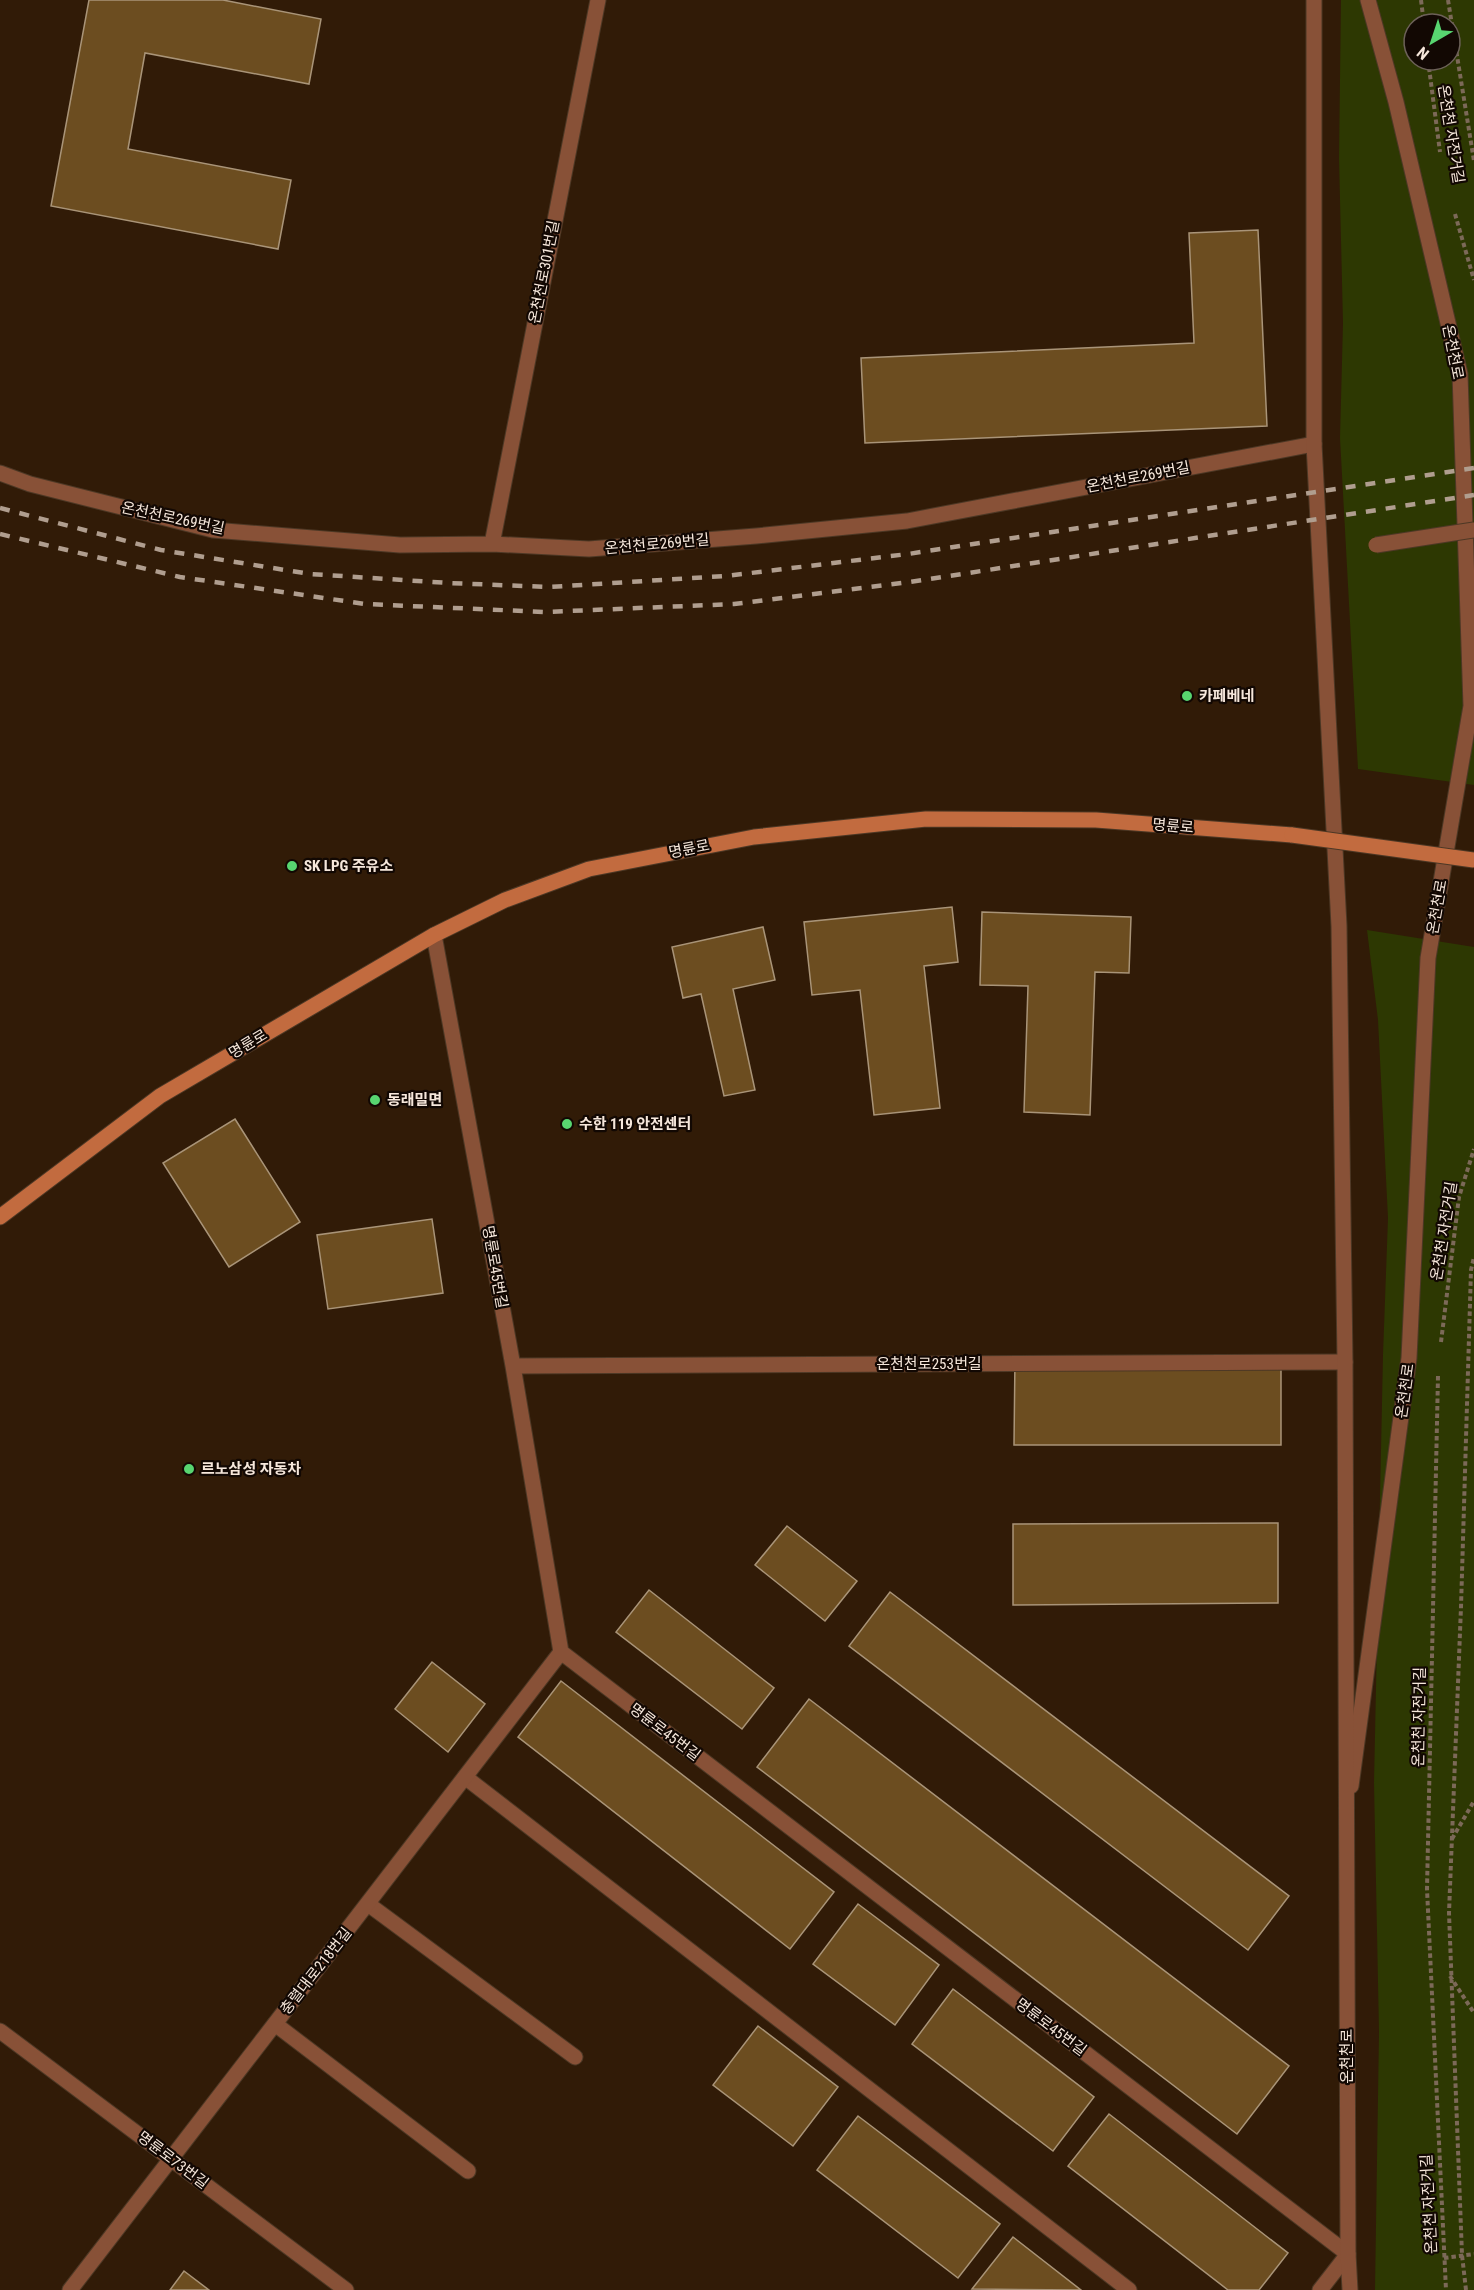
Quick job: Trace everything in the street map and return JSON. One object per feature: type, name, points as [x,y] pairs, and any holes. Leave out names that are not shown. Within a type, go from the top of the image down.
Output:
[{"type":"main road","name":"명륜로","points":[[0,1218],[159,1096],[434,935],[505,900],[589,869],[754,837],[926,819],[1096,820],[1292,835],[1474,860]]},
{"type":"street","name":"온천천로301번길","points":[[492,544],[598,0]]},
{"type":"street","name":"온천천로","points":[[1314,0],[1314,444],[1339,926],[1345,1362],[1348,2254],[1350,2290]]},
{"type":"street","name":"온천천로","points":[[1346,1822],[1409,1358],[1428,958],[1471,706],[1460,374],[1396,102],[1368,0]]},
{"type":"street","name":"온천천로269번길","points":[[0,473],[30,484],[213,530],[400,545],[492,544],[589,549],[907,521],[1314,444]]},
{"type":"street","points":[[1376,545],[1474,530]]},
{"type":"street","name":"명륜로45번길","points":[[434,935],[513,1366],[561,1652],[1348,2254]]},
{"type":"street","name":"온천천로253번길","points":[[513,1366],[1345,1362]]},
{"type":"street","name":"충렬대로218번길","points":[[70,2290],[561,1652]]},
{"type":"street","points":[[465,1777],[1129,2290]]},
{"type":"street","points":[[368,1904],[574,2057]]},
{"type":"street","points":[[275,2024],[468,2171]]},
{"type":"street","name":"명륜로73번길","points":[[0,2031],[346,2290]]},
{"type":"street","points":[[1320,2290],[1348,2254]]},
{"type":"path","points":[[1448,0],[1474,161]]},
{"type":"path","name":"온천천 자전거길","points":[[1430,72],[1441,162]]},
{"type":"path","name":"온천천 자전거길","points":[[1452,205],[1474,280]]},
{"type":"path","name":"온천천 자전거길","points":[[1441,1344],[1459,1197],[1474,1149]]},
{"type":"path","points":[[1466,2290],[1462,2255],[1450,1976],[1451,1840],[1462,1595],[1471,1270],[1474,1257]]},
{"type":"path","name":"온천천 자전거길","points":[[1438,1367],[1427,1889],[1446,2290]]},
{"type":"path","points":[[1451,1840],[1474,1801]]},
{"type":"path","points":[[1450,1976],[1474,2013]]},
{"type":"path","points":[[1444,2258],[1474,2254]]},
{"type":"green space","points":[[1341,0],[1474,0],[1474,785],[1358,769],[1340,438],[1343,323],[1339,158]]},
{"type":"green space","points":[[1367,930],[1474,947],[1474,2290],[1375,2290],[1379,2032],[1374,1783],[1388,1218],[1378,1020]]},
{"type":"building","points":[[89,0],[223,0],[321,19],[309,84],[145,53],[128,149],[291,180],[278,249],[51,206]]},
{"type":"building","points":[[1258,230],[1267,426],[865,443],[861,358],[1194,343],[1189,233]]},
{"type":"building","points":[[952,907],[958,962],[924,966],[940,1108],[874,1115],[860,990],[812,995],[804,922]]},
{"type":"building","points":[[982,912],[1131,917],[1129,973],[1095,972],[1090,1115],[1024,1112],[1028,986],[980,985]]},
{"type":"building","points":[[763,927],[775,980],[733,989],[755,1090],[724,1096],[701,994],[683,998],[672,947]]},
{"type":"building","points":[[235,1119],[300,1222],[229,1267],[163,1163]]},
{"type":"building","points":[[432,1219],[443,1293],[328,1309],[317,1235]]},
{"type":"building","points":[[1015,1357],[1281,1358],[1281,1445],[1014,1445]]},
{"type":"building","points":[[1278,1523],[1278,1603],[1013,1605],[1013,1524]]},
{"type":"building","points":[[787,1526],[857,1581],[825,1621],[755,1565]]},
{"type":"building","points":[[649,1590],[774,1688],[742,1729],[616,1632]]},
{"type":"building","points":[[890,1592],[1289,1896],[1248,1950],[849,1646]]},
{"type":"building","points":[[432,1662],[485,1704],[448,1752],[395,1709]]},
{"type":"building","points":[[561,1681],[834,1892],[790,1949],[518,1737]]},
{"type":"building","points":[[809,1699],[1289,2066],[1237,2134],[757,1767]]},
{"type":"building","points":[[858,1904],[939,1965],[895,2025],[813,1964]]},
{"type":"building","points":[[953,1989],[1094,2097],[1053,2151],[912,2044]]},
{"type":"building","points":[[758,2026],[838,2087],[793,2146],[713,2085]]},
{"type":"building","points":[[1109,2114],[1288,2253],[1259,2290],[1228,2290],[1068,2166]]},
{"type":"building","points":[[858,2116],[1000,2224],[958,2278],[817,2170]]},
{"type":"building","points":[[1013,2237],[1081,2290],[972,2289]]},
{"type":"building","points":[[184,2271],[209,2290],[170,2290]]},
{"type":"railway","points":[[0,508],[161,550],[310,574],[549,587],[726,576],[908,554],[1474,468]]},
{"type":"railway","points":[[0,534],[180,577],[365,604],[545,612],[734,604],[910,582],[1474,495]]},
{"type":"place","name":"카페베네","points":[[1187,696]]},
{"type":"place","name":"SK LPG 주유소","points":[[292,866]]},
{"type":"place","name":"동래밀면","points":[[375,1100]]},
{"type":"place","name":"수한 119 안전센터","points":[[567,1124]]},
{"type":"place","name":"르노삼성 자동차","points":[[189,1469]]}]
